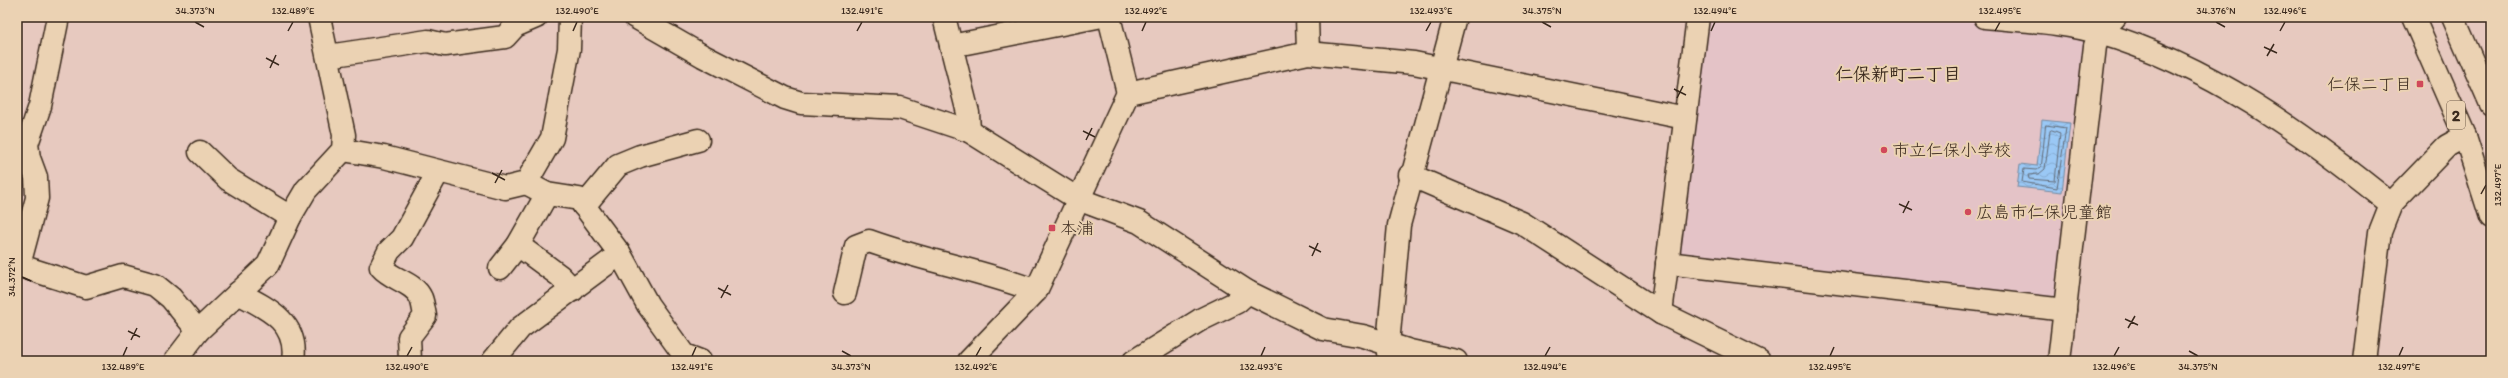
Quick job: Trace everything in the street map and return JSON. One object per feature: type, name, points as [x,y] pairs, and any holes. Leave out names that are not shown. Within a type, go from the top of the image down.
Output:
[{"type":"main road","points":[[58,17],[40,106],[22,142],[36,177],[37,198],[18,265],[86,287],[123,276],[156,285],[171,298],[198,330]]},
{"type":"main road","points":[[175,361],[198,330],[268,265],[290,217],[306,190],[343,150],[344,135],[319,17]]},
{"type":"main road","points":[[328,56],[428,41],[445,45],[505,37],[515,26],[536,17]]},
{"type":"main road","points":[[526,183],[552,138],[570,48],[570,17]]},
{"type":"main road","points":[[635,17],[704,56],[785,98],[801,103],[900,108],[969,131],[1078,198],[1139,222],[1248,292],[1323,329],[1363,336],[1386,355],[1456,361]]},
{"type":"main road","points":[[944,17],[950,46],[968,113],[969,131]]},
{"type":"main road","points":[[950,46],[1096,17]]},
{"type":"main road","points":[[969,361],[1036,291],[1128,93],[1108,17]]},
{"type":"main road","points":[[1307,17],[1308,52]]},
{"type":"main road","points":[[1386,355],[1398,225],[1410,175],[1455,17]]},
{"type":"main road","points":[[1661,313],[1698,17]]},
{"type":"main road","points":[[1985,17],[2100,33],[2174,61],[2253,103],[2329,154],[2391,204]]},
{"type":"main road","points":[[2059,361],[2095,46],[2100,33],[2115,17]]},
{"type":"main road","name":"2","points":[[2413,17],[2465,136],[2491,217]]},
{"type":"main road","name":"2","points":[[2453,17],[2490,100]]},
{"type":"main road","points":[[1128,93],[1308,52],[1414,64],[1685,118]]},
{"type":"main road","points":[[2364,361],[2380,232],[2391,204],[2447,146],[2465,136]]},
{"type":"main road","points":[[584,206],[618,165],[640,156],[698,140]]},
{"type":"main road","points":[[343,150],[384,158],[505,188],[526,183],[547,194],[579,199],[620,254],[648,305],[684,355],[700,361]]},
{"type":"main road","points":[[200,152],[228,179],[290,217]]},
{"type":"main road","points":[[410,361],[409,338],[425,316],[421,297],[411,286],[387,274],[382,267],[389,252],[402,238],[438,172]]},
{"type":"main road","points":[[1410,175],[1522,223],[1661,313],[1759,361]]},
{"type":"main road","points":[[500,268],[518,245],[547,194]]},
{"type":"main road","points":[[845,293],[856,246],[869,241],[899,252],[1009,281],[1036,291]]},
{"type":"main road","points":[[518,245],[560,276],[573,290]]},
{"type":"main road","points":[[493,361],[520,328],[620,254]]},
{"type":"main road","points":[[1667,263],[2065,310]]},
{"type":"main road","points":[[1141,359],[1200,320],[1238,302],[1248,292]]},
{"type":"main road","points":[[238,293],[275,314],[290,331],[294,340],[293,361]]},
{"type":"shaded area","name":"市立仁保小学校","points":[[1709,17],[1930,17],[2084,35],[2089,41],[2056,304],[1678,258]]},
{"type":"water","points":[[2042,120],[2070,123],[2062,192],[2017,187],[2020,164],[2037,166]]},
{"type":"place","name":"仁保二丁目","points":[[2420,84]]},
{"type":"place","name":"市立仁保小学校","points":[[1884,150]]},
{"type":"place","name":"広島市仁保児童館","points":[[1968,212]]},
{"type":"place","name":"本浦","points":[[1052,228]]},
{"type":"district","name":"仁保新町二丁目","points":[[1898,74]]}]
